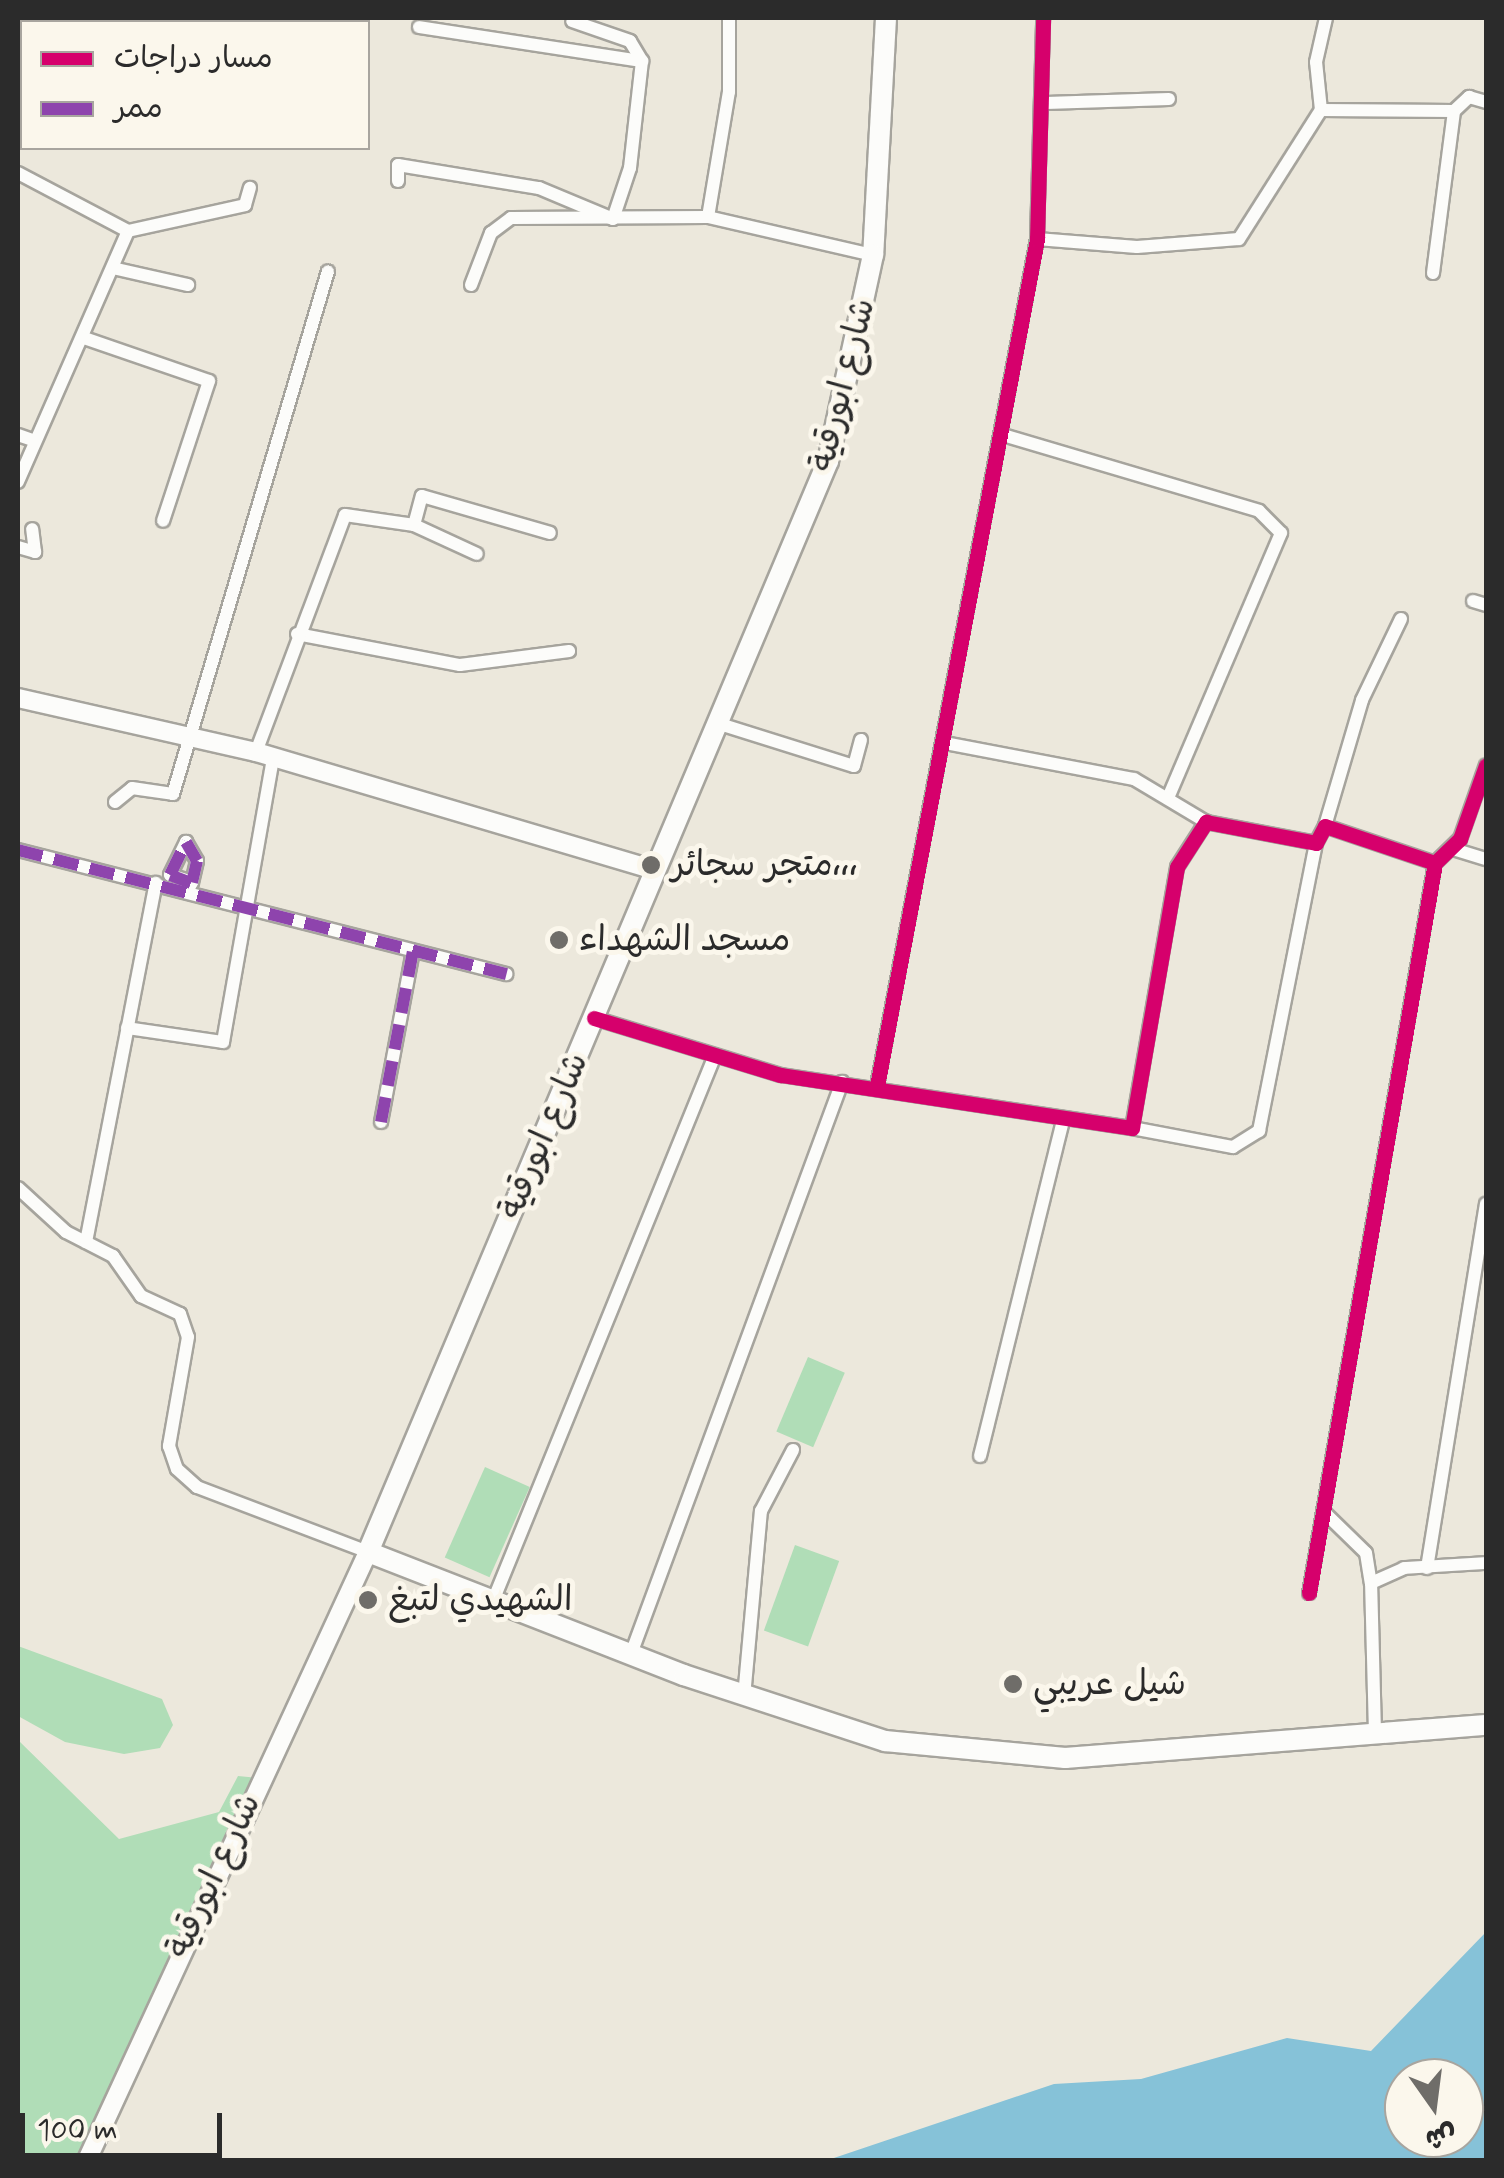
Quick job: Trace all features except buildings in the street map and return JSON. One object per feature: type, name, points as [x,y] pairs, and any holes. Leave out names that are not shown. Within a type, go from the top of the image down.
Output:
[{"type":"main road","name":"شارع ابورقية","points":[[88,2160],[368,1552],[654,870],[723,724],[828,460],[873,255],[886,18]]},
{"type":"main road","points":[[18,698],[265,755],[654,870]]},
{"type":"main road","points":[[368,1552],[744,1697],[886,1741],[1013,1757],[1486,1725]]},
{"type":"street","points":[[708,217],[729,92],[729,18]]},
{"type":"street","points":[[877,1086],[923,810],[945,743],[1037,239],[1046,103],[1043,18]]},
{"type":"street","points":[[1037,239],[1137,248],[1239,238],[1321,110],[1316,62],[1326,18]]},
{"type":"street","points":[[572,21],[630,41],[642,61],[630,168],[613,218]]},
{"type":"street","points":[[419,27],[642,61]]},
{"type":"street","points":[[1433,273],[1454,110],[1468,97],[1486,102]]},
{"type":"street","points":[[1046,103],[1169,99]]},
{"type":"street","points":[[1321,110],[1454,110]]},
{"type":"street","points":[[398,181],[398,165],[539,188],[613,218]]},
{"type":"street","points":[[18,173],[128,231],[245,205],[250,188]]},
{"type":"street","points":[[471,285],[498,221],[708,217],[873,255]]},
{"type":"street","points":[[18,482],[117,270],[128,231]]},
{"type":"street","points":[[117,270],[188,285]]},
{"type":"street","points":[[116,802],[132,788],[172,794],[328,271]]},
{"type":"street","points":[[84,338],[209,381],[162,521]]},
{"type":"street","points":[[1002,435],[1258,511],[1281,533],[1168,798]]},
{"type":"street","points":[[18,436],[35,441]]},
{"type":"street","points":[[414,525],[422,496],[550,533]]},
{"type":"street","points":[[127,1028],[223,1042],[265,755],[297,634],[345,515],[414,525],[477,554]]},
{"type":"street","points":[[18,547],[35,552],[32,529]]},
{"type":"street","points":[[594,1018],[715,1055],[842,1082],[1233,1147],[1259,1131],[1316,843],[1326,826],[1362,700],[1401,619]]},
{"type":"street","points":[[297,634],[460,665],[568,650]]},
{"type":"street","points":[[723,724],[854,766],[861,740]]},
{"type":"street","points":[[945,743],[1134,779],[1206,822],[1316,843]]},
{"type":"street","points":[[1309,1593],[1435,864],[1454,849],[1486,765]]},
{"type":"street","points":[[1132,1128],[1178,867],[1206,822]]},
{"type":"street","points":[[1326,826],[1435,864]]},
{"type":"street","points":[[1454,849],[1486,859]]},
{"type":"street","points":[[18,850],[156,883],[190,887],[245,908],[506,974]]},
{"type":"street","points":[[86,1242],[156,883]]},
{"type":"street","points":[[381,1122],[413,951]]},
{"type":"street","points":[[493,1601],[715,1055]]},
{"type":"street","points":[[631,1654],[842,1082]]},
{"type":"street","points":[[980,1456],[1063,1121]]},
{"type":"street","points":[[18,1188],[86,1242],[112,1256],[141,1296],[180,1314],[188,1336],[169,1446],[177,1469],[198,1487],[368,1552]]},
{"type":"street","points":[[1427,1568],[1486,1204]]},
{"type":"street","points":[[744,1697],[761,1511],[793,1450]]},
{"type":"street","points":[[1325,1512],[1366,1553],[1371,1583],[1375,1733]]},
{"type":"street","points":[[1371,1583],[1427,1568],[1486,1563]]},
{"type":"green space","points":[[808,1357],[845,1373],[813,1447],[776,1432]]},
{"type":"green space","points":[[485,1467],[530,1487],[489,1577],[445,1557]]},
{"type":"green space","points":[[795,1545],[839,1561],[808,1647],[764,1631]]},
{"type":"green space","points":[[18,1646],[162,1699],[173,1725],[160,1748],[124,1754],[65,1742],[18,1716]]},
{"type":"green space","points":[[18,1740],[119,1839],[219,1812],[238,1776],[258,1778],[87,2160],[18,2160]]},
{"type":"water","points":[[1486,1932],[1486,2160],[828,2160],[1054,2084],[1141,2079],[1287,2038],[1371,2051]]},
{"type":"marked path","points":[[191,883],[170,875],[186,842],[197,861],[192,882]]},
{"type":"marked path","points":[[18,850],[506,974]]},
{"type":"marked path","points":[[381,1122],[413,951]]},
{"type":"cycle path","points":[[877,1086],[1037,239],[1043,18]]},
{"type":"cycle path","points":[[594,1018],[781,1075],[1132,1128],[1177,867],[1206,822],[1316,843],[1325,826],[1435,863],[1460,839],[1486,765]]},
{"type":"cycle path","points":[[1309,1593],[1435,863]]},
{"type":"place","name":"متجر سجائر،،،","points":[[651,865]]},
{"type":"place","name":"مسجد الشهداء","points":[[559,940]]},
{"type":"place","name":"الشهيدي لتبغ","points":[[368,1600]]},
{"type":"place","name":"شيل عريبي","points":[[1013,1684]]}]
